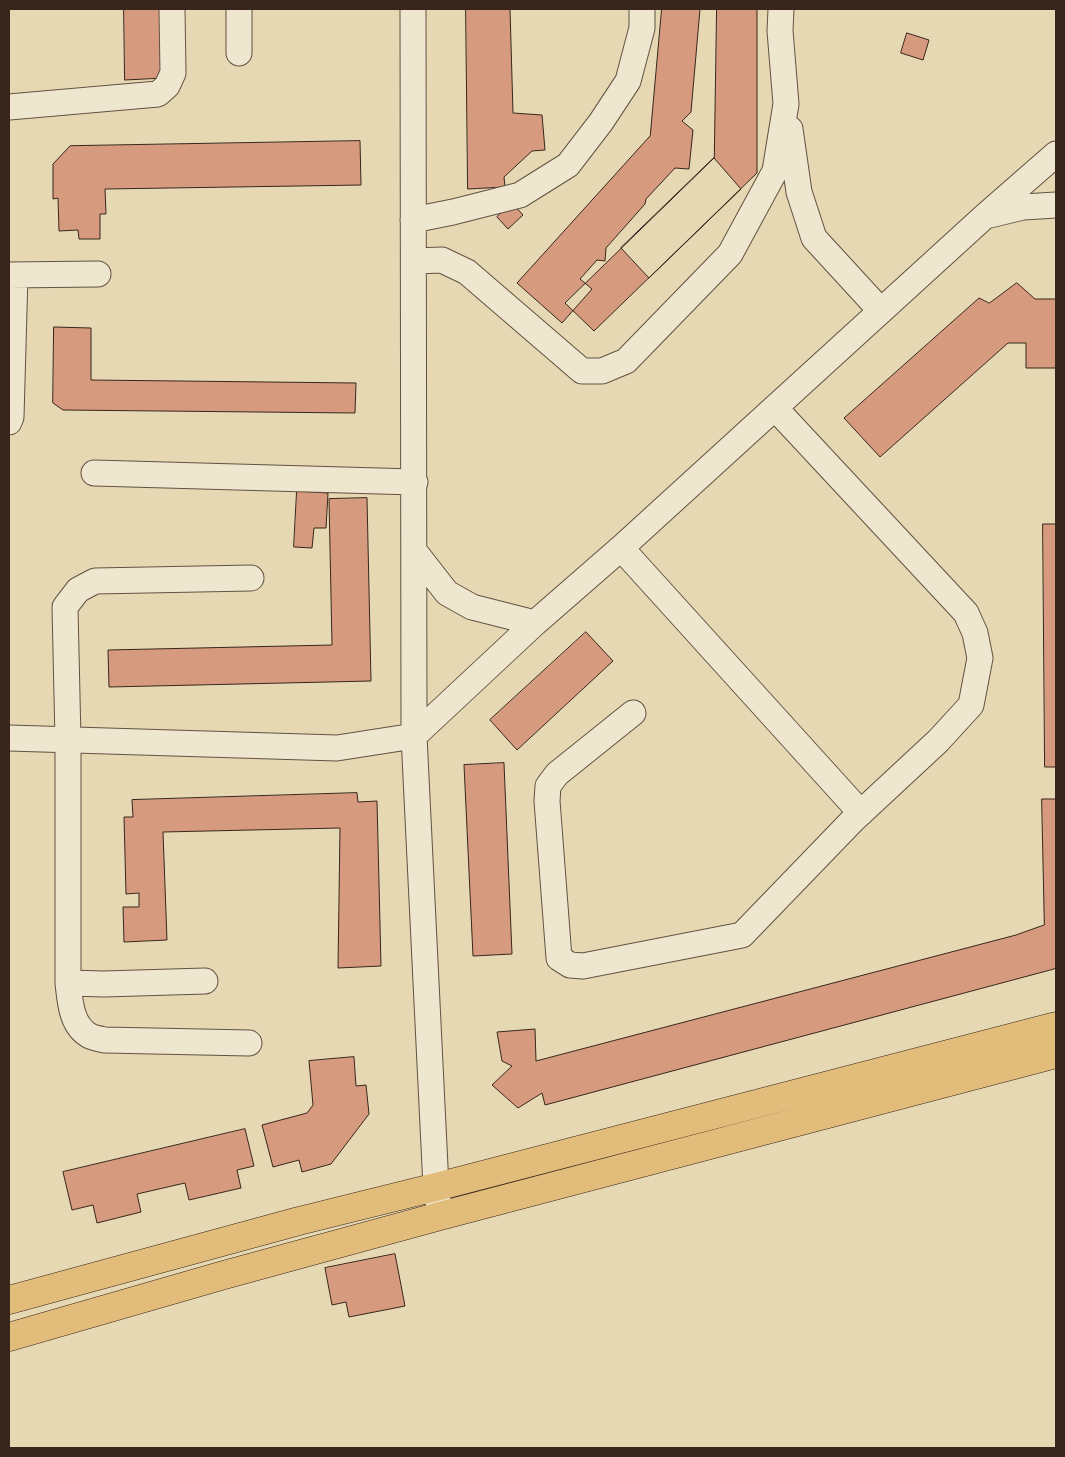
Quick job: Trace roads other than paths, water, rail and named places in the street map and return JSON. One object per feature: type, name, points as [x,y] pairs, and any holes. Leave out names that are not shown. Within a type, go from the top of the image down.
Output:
[{"type":"main road","points":[[9,1300],[299,1221],[1056,1026]]},
{"type":"main road","points":[[9,1337],[224,1275],[440,1216],[1056,1054]]},
{"type":"street","points":[[9,107],[158,94],[167,86],[173,73],[172,9]]},
{"type":"street","points":[[239,9],[239,53]]},
{"type":"street","points":[[413,9],[414,736],[436,1187],[440,1216]]},
{"type":"street","points":[[414,220],[520,195],[568,165],[601,122],[628,81],[642,28],[642,9]]},
{"type":"street","points":[[781,9],[780,31],[786,104],[799,192],[814,238],[881,311]]},
{"type":"street","points":[[414,261],[442,260],[467,272],[582,371],[602,370],[626,361],[730,254],[775,171],[786,104]]},
{"type":"street","points":[[9,738],[337,748],[414,736],[535,623],[621,548],[985,216],[1056,154]]},
{"type":"street","points":[[985,216],[1023,207],[1056,205]]},
{"type":"street","points":[[9,422],[11,417],[12,275],[98,274]]},
{"type":"street","points":[[633,713],[557,774],[548,786],[547,801],[559,958],[570,965],[583,966],[742,935],[861,813],[938,741],[971,705],[980,658],[975,633],[966,613],[775,408]]},
{"type":"street","points":[[94,473],[415,482]]},
{"type":"street","points":[[621,548],[861,813]]},
{"type":"street","points":[[414,552],[447,593],[472,607],[535,623]]},
{"type":"street","points":[[249,1043],[105,1040],[90,1036],[78,1027],[70,1006],[68,982],[68,740],[65,606],[78,590],[95,580],[251,578]]},
{"type":"street","points":[[68,982],[104,984],[206,981]]}]
